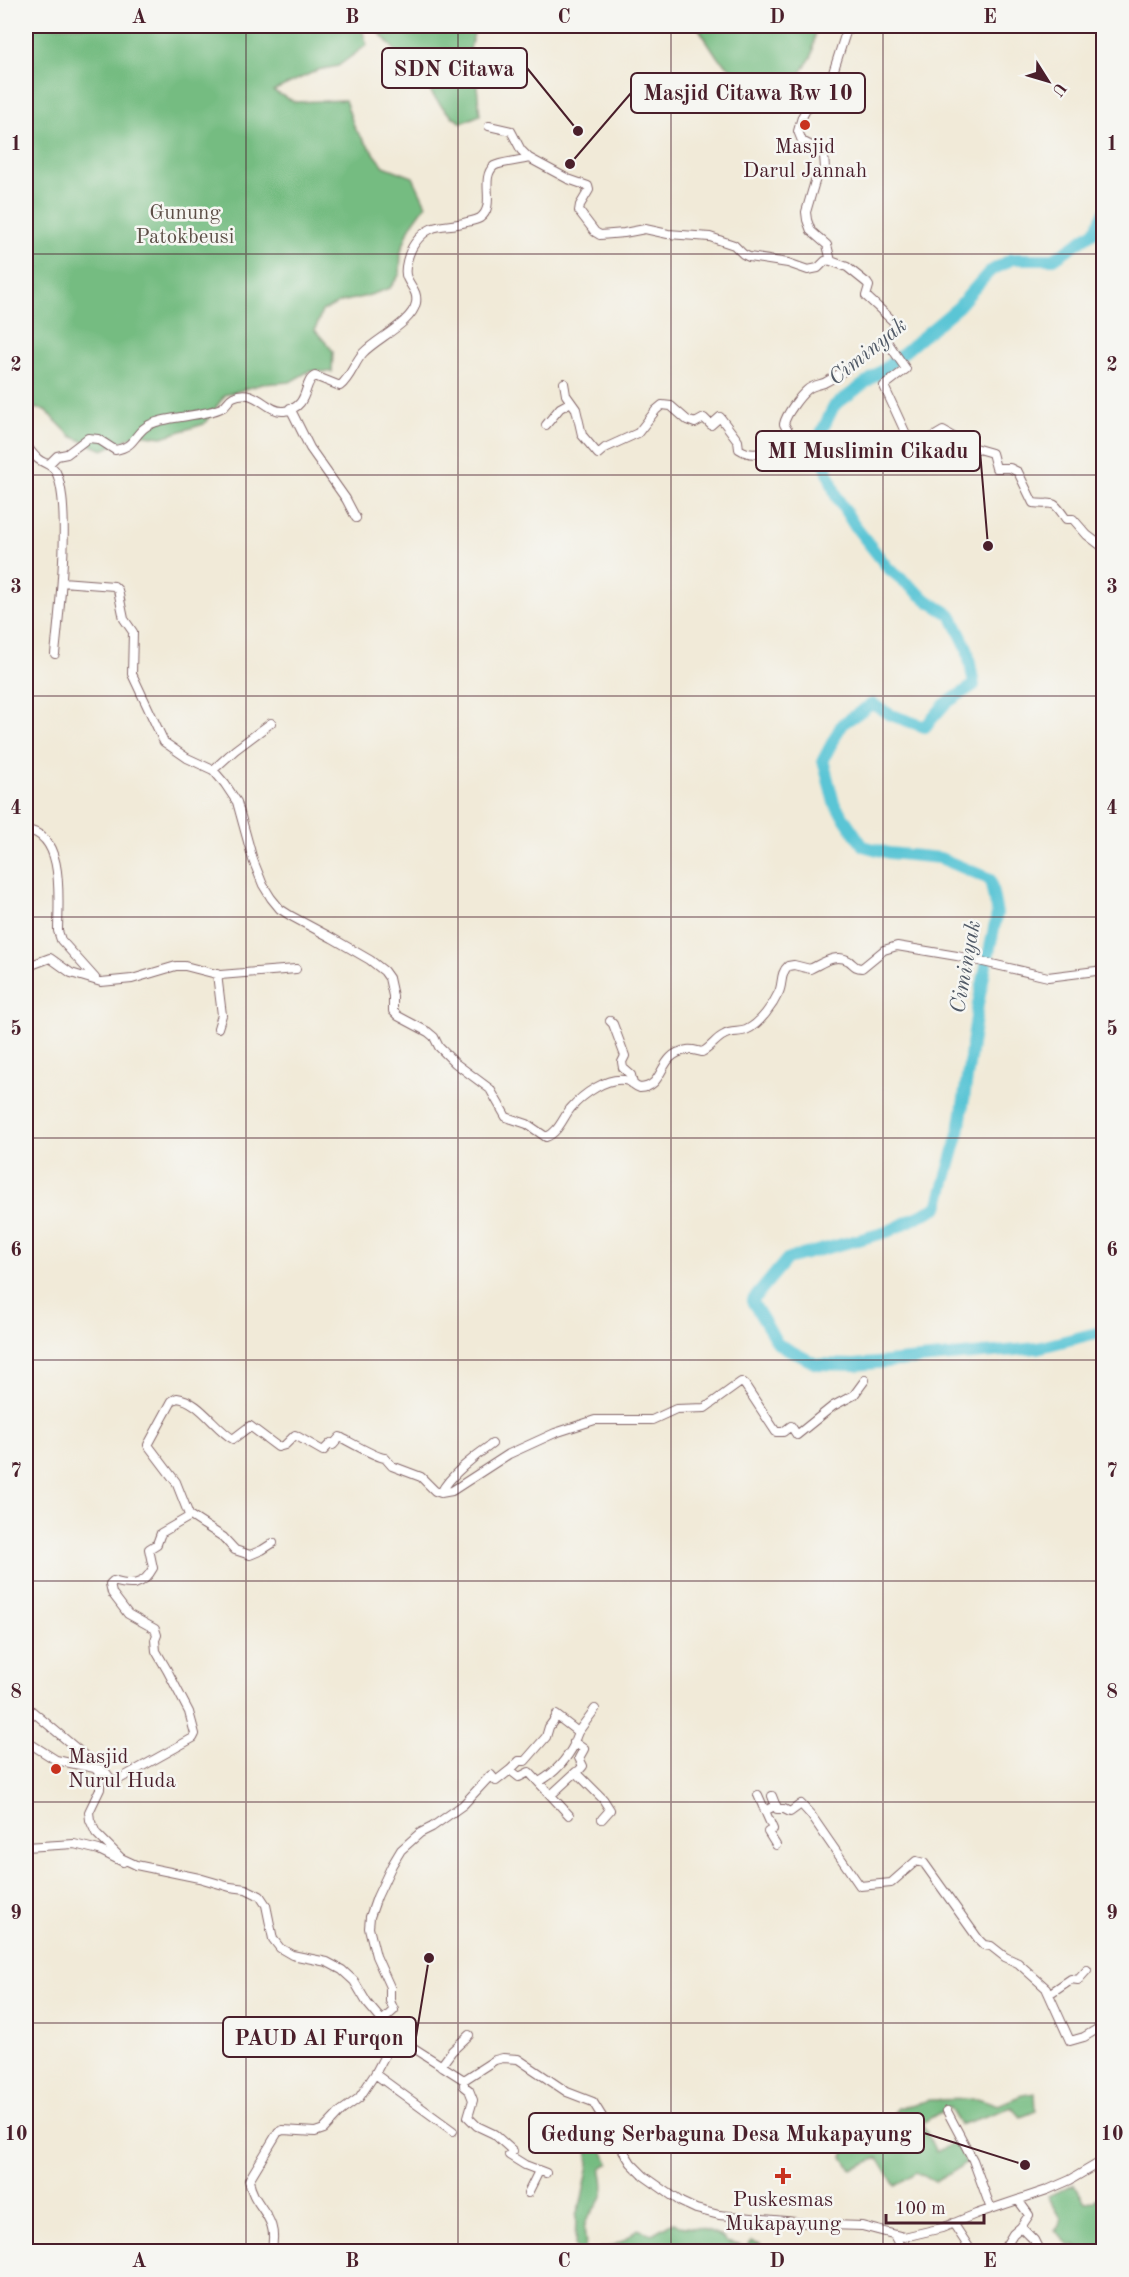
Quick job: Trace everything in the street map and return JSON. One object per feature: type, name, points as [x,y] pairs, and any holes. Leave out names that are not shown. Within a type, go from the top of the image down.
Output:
[{"type":"street","points":[[564,383],[566,395],[576,409],[582,435],[598,454],[605,448],[638,433],[656,410],[663,405],[671,406],[687,420],[695,423],[704,418],[711,425],[720,417],[738,441],[739,449],[755,455],[763,453],[774,445],[778,447],[790,435],[784,423],[787,413],[807,390],[842,372],[886,340],[896,325],[866,296],[869,286],[867,283],[847,267],[830,260],[827,245],[811,231],[806,215],[816,178],[825,169],[824,155],[819,148],[802,141],[798,131],[804,112],[822,99],[829,85],[848,26]]},
{"type":"street","points":[[489,126],[511,131],[521,150],[529,158],[568,179],[588,186],[589,190],[579,211],[600,235],[645,229],[675,235],[710,237],[734,245],[749,257],[788,263],[808,270],[819,268],[825,261],[830,260]]},
{"type":"street","points":[[49,464],[57,456],[67,454],[88,438],[98,439],[115,450],[122,449],[134,442],[143,429],[153,423],[204,413],[224,406],[233,397],[245,395],[257,397],[275,409],[283,411],[300,404],[311,378],[315,376],[340,387],[363,353],[406,320],[414,309],[417,301],[416,293],[406,276],[406,267],[413,245],[430,228],[437,225],[458,225],[480,219],[488,208],[490,171],[500,164],[529,158]]},
{"type":"street","points":[[886,340],[906,366],[884,386],[912,447],[916,447],[943,431],[971,447],[992,453],[996,468],[1010,468],[1022,476],[1033,503],[1053,504],[1066,519],[1073,519],[1087,535],[1104,548]]},
{"type":"street","points":[[546,425],[560,408],[571,402]]},
{"type":"street","points":[[290,408],[310,448],[356,518]]},
{"type":"street","points":[[26,445],[40,461],[49,464],[57,473],[62,495],[62,582],[55,654]]},
{"type":"street","points":[[62,582],[117,587],[124,619],[133,632],[132,674],[164,742],[187,758],[213,770],[232,792],[237,802],[253,860],[263,885],[276,903],[291,916],[370,960],[384,971],[389,978],[393,1011],[434,1037],[439,1047],[455,1063],[489,1089],[506,1117],[518,1123],[527,1124],[546,1137],[550,1136],[572,1107],[596,1088],[606,1083],[621,1081],[640,1088],[650,1086],[662,1072],[666,1059],[672,1055],[687,1050],[702,1052],[723,1035],[731,1031],[745,1031],[752,1027],[779,991],[783,974],[788,966],[794,965],[810,969],[838,957],[862,968],[884,950],[897,946],[957,956],[1056,978],[1104,970]]},
{"type":"street","points":[[213,770],[226,757],[271,723]]},
{"type":"street","points":[[26,830],[38,833],[57,862],[58,931],[61,940],[101,982],[132,979],[176,966],[221,974],[296,969]]},
{"type":"street","points":[[26,967],[50,958],[71,973],[85,978],[95,978]]},
{"type":"street","points":[[218,1028],[222,1015],[221,974]]},
{"type":"street","points":[[610,1021],[625,1056],[622,1062],[623,1068],[631,1075],[633,1084]]},
{"type":"street","points":[[273,1543],[262,1551],[250,1555],[235,1550],[223,1537],[189,1515],[176,1482],[148,1445],[172,1401],[177,1398],[187,1400],[233,1439],[250,1426],[278,1447],[285,1445],[295,1435],[323,1452],[340,1437],[380,1458],[385,1458],[392,1466],[421,1477],[435,1491],[441,1493],[452,1491],[525,1445],[555,1433],[595,1420],[651,1420],[676,1409],[705,1408],[741,1382],[746,1384],[776,1432],[783,1432],[791,1425],[797,1435],[833,1406],[854,1395],[865,1380]]},
{"type":"street","points":[[441,1493],[459,1472],[492,1444]]},
{"type":"street","points":[[26,1741],[56,1760],[104,1770],[111,1779],[116,1781],[192,1738],[195,1734],[189,1712],[156,1651],[155,1640],[158,1635],[156,1629],[128,1614],[112,1593],[110,1584],[113,1581],[130,1586],[145,1577],[153,1568],[149,1549],[157,1544],[161,1533],[189,1515]]},
{"type":"street","points":[[26,1706],[66,1738],[95,1768],[101,1784],[99,1794],[89,1812],[92,1827],[119,1855],[131,1863]]},
{"type":"street","points":[[539,1782],[559,1767],[575,1743],[578,1732],[595,1709]]},
{"type":"street","points":[[382,2021],[394,2010],[390,2001],[390,1987],[376,1956],[369,1921],[392,1865],[401,1850],[463,1805],[491,1775],[496,1781],[519,1761],[525,1761],[546,1737],[557,1715],[578,1732]]},
{"type":"street","points":[[551,1796],[583,1766],[579,1758],[584,1749],[575,1743]]},
{"type":"street","points":[[510,1770],[519,1777],[529,1772],[569,1815]]},
{"type":"street","points":[[577,1773],[603,1799],[610,1810],[602,1819]]},
{"type":"street","points":[[758,1795],[773,1829],[768,1832],[776,1845]]},
{"type":"street","points":[[772,1796],[777,1809],[790,1812],[801,1804],[861,1886],[891,1883],[916,1861],[924,1863],[979,1940],[1018,1963],[1049,1994],[1071,2042],[1104,2025]]},
{"type":"street","points":[[765,1811],[776,1805]]},
{"type":"street","points":[[26,1847],[74,1844],[99,1850],[120,1862],[199,1878],[221,1886],[246,1889],[260,1896],[266,1905],[271,1934],[276,1945],[292,1956],[327,1962],[342,1970],[354,1981],[395,2036],[464,2080]]},
{"type":"street","points":[[1049,1994],[1071,1979],[1078,1980],[1087,1970]]},
{"type":"street","points":[[271,2252],[274,2236],[271,2222],[249,2181],[275,2135],[283,2130],[315,2132],[324,2129],[341,2111],[359,2098],[395,2036]]},
{"type":"street","points":[[441,2066],[452,2051],[469,2036]]},
{"type":"street","points":[[464,2080],[495,2060],[518,2059],[567,2092],[593,2103],[636,2169],[676,2199],[696,2210],[719,2215],[862,2226],[894,2235],[912,2235],[952,2223],[1070,2180],[1104,2160]]},
{"type":"street","points":[[375,2074],[453,2131]]},
{"type":"street","points":[[464,2080],[464,2086],[469,2090],[473,2100],[468,2117],[477,2126],[494,2134],[513,2151],[509,2155],[543,2172],[528,2193]]},
{"type":"street","points":[[947,2111],[973,2160],[991,2209]]},
{"type":"street","points":[[1002,2252],[1029,2215],[1018,2200]]},
{"type":"street","points":[[952,2223],[972,2252]]},
{"type":"street","points":[[1022,2226],[1034,2240],[1040,2252]]},
{"type":"street","points":[[894,2235],[902,2250],[900,2252]]},
{"type":"green space","name":"Gunung Patokbeusi","points":[[26,26],[361,26],[367,45],[338,66],[318,70],[273,91],[295,102],[345,100],[355,129],[384,166],[413,177],[426,205],[410,227],[401,251],[400,274],[390,288],[341,302],[322,311],[315,330],[333,351],[332,372],[309,371],[290,382],[262,384],[225,395],[204,424],[162,437],[138,434],[103,450],[71,436],[45,410],[26,407]]},
{"type":"green space","points":[[373,26],[476,26],[467,61],[477,86],[480,115],[461,123],[453,117],[434,96],[417,62],[401,57]]},
{"type":"green space","points":[[697,26],[816,26],[812,56],[791,88],[744,79],[718,58]]},
{"type":"green space","points":[[1035,2093],[1036,2111],[1021,2117],[1012,2107],[960,2125],[949,2107],[922,2123],[936,2152],[957,2142],[966,2162],[935,2182],[916,2172],[895,2186],[878,2158],[851,2169],[843,2157],[846,2148],[838,2139],[851,2138],[879,2130],[898,2108],[929,2100],[981,2099],[998,2105],[1022,2095]]},
{"type":"green space","points":[[597,2115],[606,2129],[598,2133],[598,2140],[609,2163],[601,2168],[603,2194],[586,2223],[585,2245],[582,2251],[575,2248],[576,2216],[589,2164],[586,2142],[588,2121]]},
{"type":"green space","points":[[1074,2184],[1085,2202],[1094,2201],[1099,2196],[1099,2190],[1103,2190],[1103,2251],[1080,2251],[1075,2245],[1070,2246],[1055,2231],[1061,2218],[1048,2196]]},
{"type":"green space","points":[[673,2222],[679,2226],[702,2229],[722,2237],[726,2242],[747,2247],[752,2241],[761,2244],[762,2251],[711,2251],[695,2244],[689,2244],[670,2251],[598,2251],[598,2249],[620,2242],[638,2229],[652,2234]]},
{"type":"waterway","name":"Ciminyak","points":[[1104,213],[1095,231],[1054,259],[1012,259],[989,272],[958,307],[884,369],[834,406],[820,435],[824,460],[836,496],[854,525],[888,568],[928,601],[951,615],[967,648],[974,685],[945,704],[925,727],[891,715],[872,704],[842,724],[823,760],[834,803],[863,846],[889,853],[940,858],[990,879],[997,914],[978,1004],[959,1132],[938,1207],[887,1232],[787,1259],[752,1301],[778,1344],[816,1364],[855,1365],[1037,1348],[1104,1331]]},
{"type":"place","name":"Masjid Darul Jannah","points":[[805,125]]},
{"type":"place","name":"SDN Citawa","points":[[578,131]]},
{"type":"place","name":"Masjid Citawa Rw 10","points":[[570,164]]},
{"type":"place","name":"MI Muslimin Cikadu","points":[[988,546]]},
{"type":"place","name":"Masjid Nurul Huda","points":[[56,1769]]},
{"type":"place","name":"PAUD Al Furqon","points":[[429,1958]]},
{"type":"place","name":"Gedung Serbaguna Desa Mukapayung","points":[[1025,2165]]},
{"type":"place","name":"Puskesmas Mukapayung","points":[[783,2176]]}]
